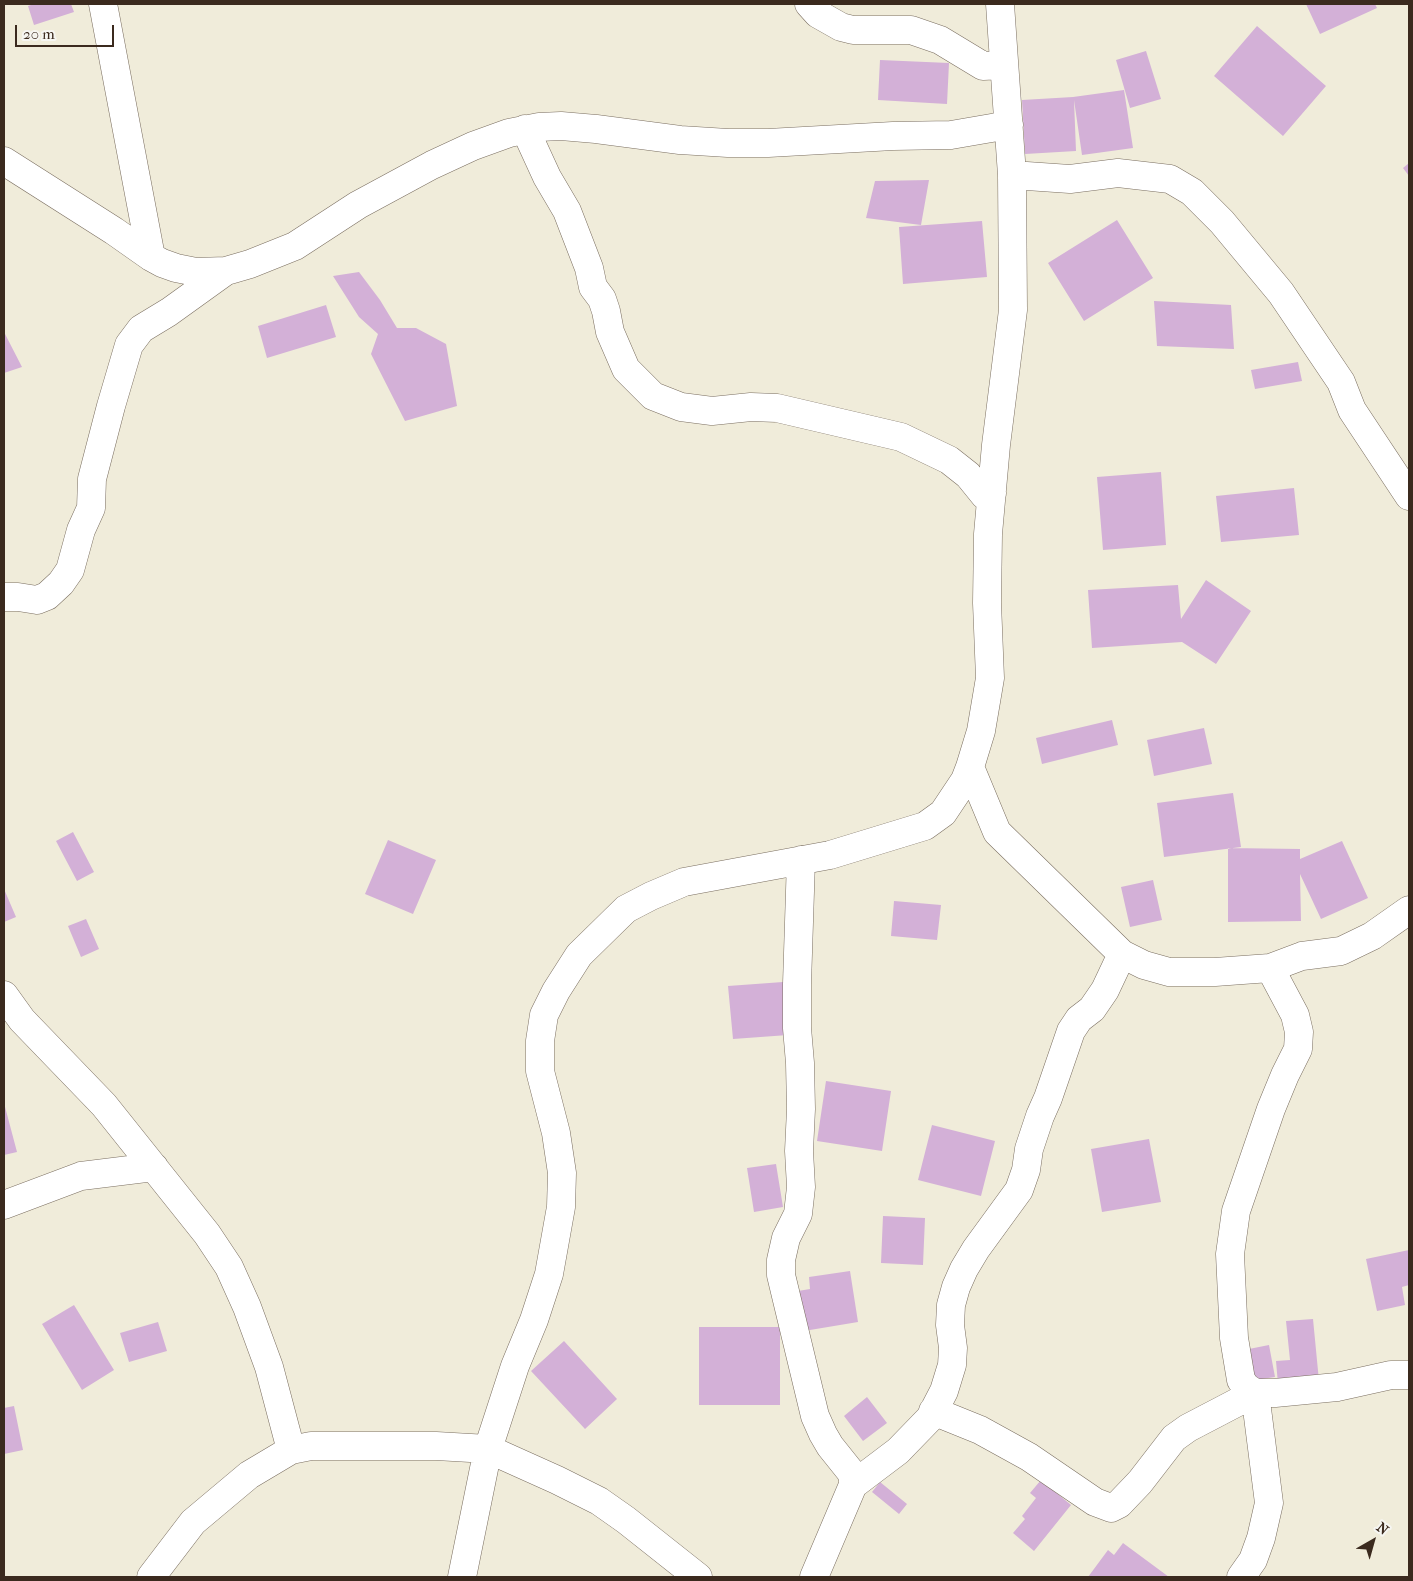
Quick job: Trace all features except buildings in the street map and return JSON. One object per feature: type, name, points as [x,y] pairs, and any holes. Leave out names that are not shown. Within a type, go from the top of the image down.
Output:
[{"type":"street","points":[[103,4],[151,257]]},
{"type":"street","points":[[809,4],[818,14],[840,27],[853,30],[911,30],[940,40],[983,66],[1004,65]]},
{"type":"street","points":[[462,1577],[488,1449],[515,1366],[534,1320],[549,1274],[561,1207],[562,1173],[556,1133],[540,1071],[540,1041],[544,1016],[556,991],[579,955],[626,909],[684,882],[830,855],[925,826],[943,813],[965,780],[970,767],[981,731],[990,678],[987,603],[988,544],[996,445],[1013,310],[1012,175],[1000,4]]},
{"type":"street","points":[[4,161],[114,231],[151,257],[176,268],[196,272],[226,270],[250,264],[295,246],[358,205],[432,165],[482,143],[525,129],[561,126],[728,144],[951,135],[1008,125]]},
{"type":"street","points":[[525,129],[547,178],[566,211],[589,268],[593,287],[602,299],[610,332],[626,370],[653,396],[681,407],[712,412],[750,407],[777,408],[901,437],[949,460],[968,475],[985,496],[992,493]]},
{"type":"street","points":[[1012,175],[1070,179],[1118,173],[1170,179],[1192,192],[1222,222],[1281,293],[1341,382],[1352,410],[1409,496]]},
{"type":"street","points":[[4,597],[37,600],[47,596],[61,583],[70,570],[81,530],[92,508],[92,479],[129,345],[141,329],[169,312],[226,270]]},
{"type":"street","points":[[970,767],[997,832],[1122,954],[1144,965],[1169,972],[1215,972],[1270,968],[1302,956],[1341,951],[1372,936],[1409,910]]},
{"type":"street","points":[[801,860],[797,1001],[801,1109],[799,1151],[801,1187],[798,1214],[786,1238],[781,1260],[781,1274],[815,1416],[830,1446],[850,1471],[853,1478],[853,1485],[814,1577]]},
{"type":"street","points":[[853,1485],[898,1451],[930,1418],[944,1391],[952,1365],[951,1305],[956,1287],[976,1249],[1020,1190],[1026,1170],[1029,1149],[1071,1031],[1079,1019],[1092,1009],[1105,990],[1122,954]]},
{"type":"street","points":[[1241,1577],[1253,1560],[1261,1538],[1269,1503],[1263,1462],[1261,1426],[1255,1393],[1246,1387],[1241,1380],[1234,1338],[1230,1254],[1236,1211],[1271,1109],[1298,1049],[1295,1015],[1270,968]]},
{"type":"street","points":[[4,995],[22,1020],[104,1105],[207,1234],[229,1267],[247,1307],[269,1366],[291,1450]]},
{"type":"street","points":[[4,1205],[81,1176],[154,1167]]},
{"type":"street","points":[[933,1411],[980,1430],[1029,1456],[1095,1502],[1111,1508],[1119,1504],[1130,1493],[1174,1438],[1188,1428],[1255,1393],[1275,1394],[1337,1387],[1391,1375],[1409,1375]]},
{"type":"street","points":[[158,1573],[193,1522],[249,1475],[291,1450],[311,1446],[436,1446],[488,1449],[599,1501],[698,1577]]}]
